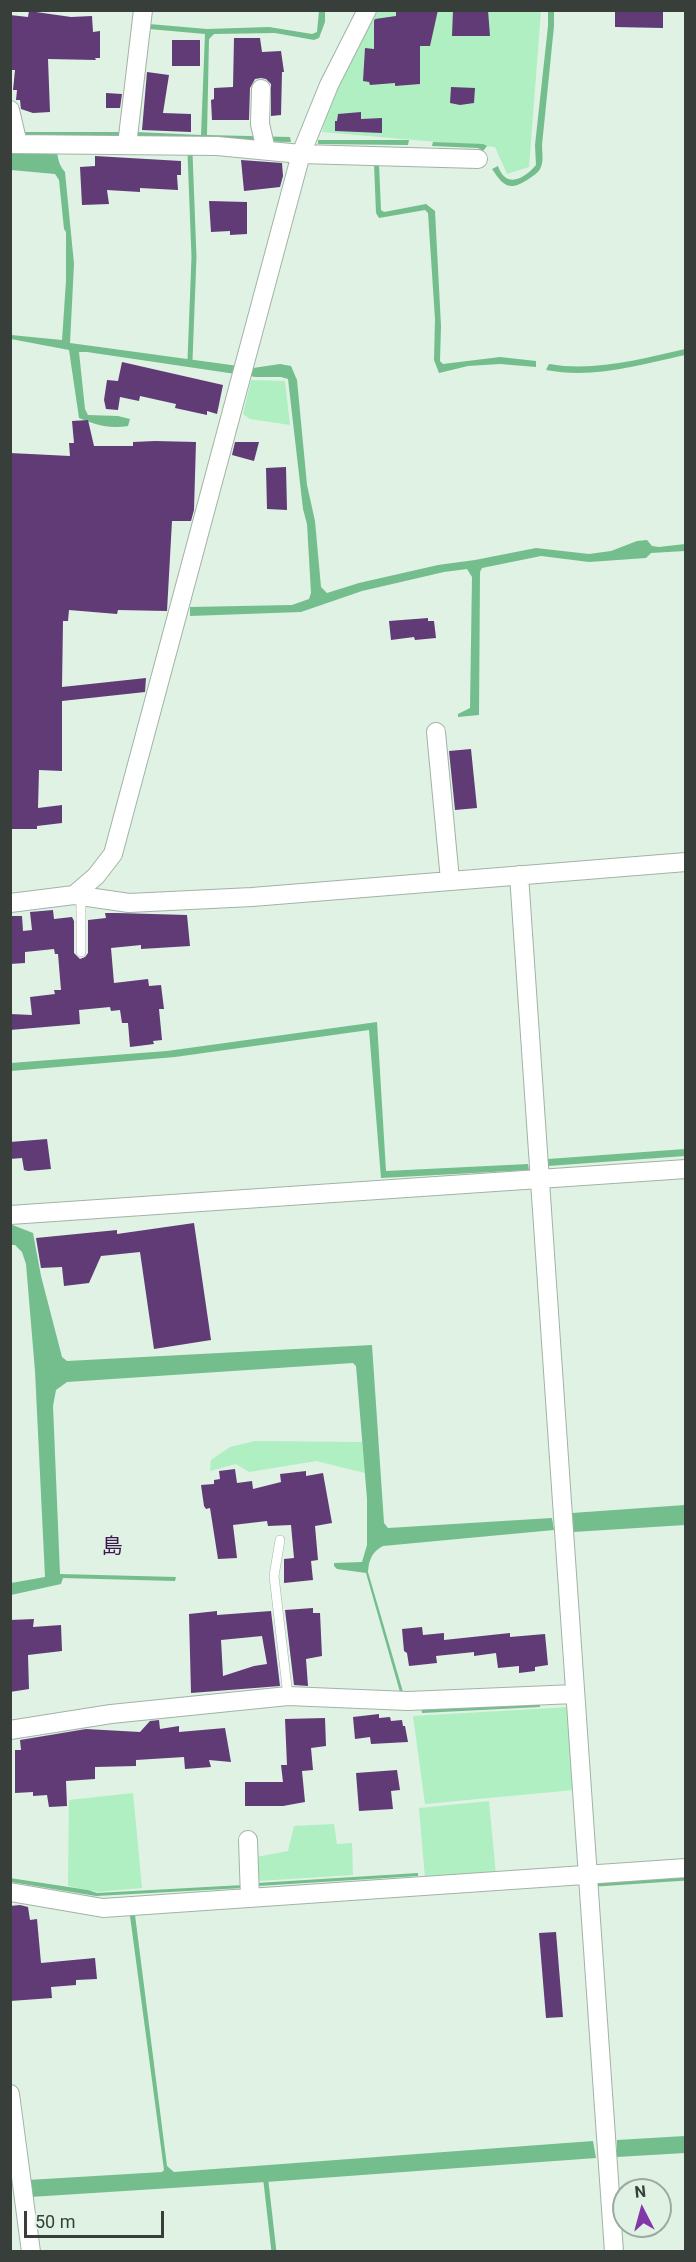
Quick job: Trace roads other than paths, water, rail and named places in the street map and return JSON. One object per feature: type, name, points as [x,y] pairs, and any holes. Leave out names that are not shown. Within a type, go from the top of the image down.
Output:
[{"type":"street","points":[[127,145],[143,10]]},
{"type":"street","points":[[78,896],[113,854],[301,154],[329,85],[367,10]]},
{"type":"street","points":[[261,89],[260,124],[266,150]]},
{"type":"street","points":[[10,110],[14,144],[218,146],[301,154],[478,159]]},
{"type":"street","points":[[436,732],[450,880]]},
{"type":"street","points":[[10,903],[78,896],[102,901],[140,903],[252,897],[686,862]]},
{"type":"street","points":[[519,875],[586,1875],[614,2252]]},
{"type":"street","points":[[10,1215],[686,1169]]},
{"type":"street","points":[[10,1730],[111,1714],[288,1696],[408,1701],[574,1694]]},
{"type":"street","points":[[248,1840],[250,1898]]},
{"type":"street","points":[[10,1892],[103,1908],[686,1868]]},
{"type":"street","points":[[10,2094],[31,2252]]},
{"type":"lane","points":[[78,896],[81,952]]},
{"type":"lane","points":[[280,1540],[274,1576],[288,1696]]},
{"type":"waterway","points":[[190,153],[194,257],[190,360]]},
{"type":"waterway","points":[[597,1884],[686,1878]]},
{"type":"waterway","points":[[266,2182],[274,2252]]},
{"type":"district","name":"島","points":[[112,1548]]}]
